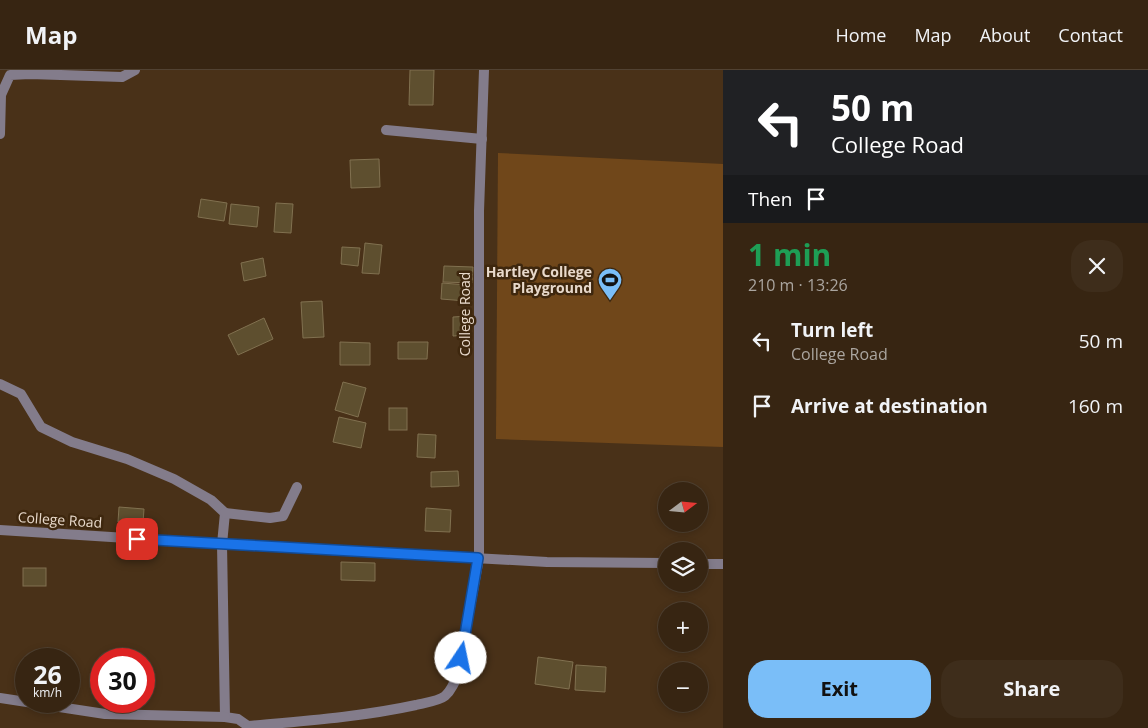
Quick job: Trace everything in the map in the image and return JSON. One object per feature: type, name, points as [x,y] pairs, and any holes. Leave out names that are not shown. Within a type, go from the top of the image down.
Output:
[{"type":"street","points":[[0,134],[1,95],[10,75],[122,77],[135,70]]},
{"type":"street","name":"College Road","points":[[478,558],[479,211],[484,70]]},
{"type":"street","points":[[386,130],[482,139]]},
{"type":"street","points":[[0,384],[21,394],[41,427],[72,442],[127,459],[174,479],[211,500],[226,513],[270,518],[283,516],[297,487]]},
{"type":"street","points":[[225,716],[222,544],[226,513]]},
{"type":"street","name":"College Road","points":[[0,530],[547,562],[658,563]]},
{"type":"street","points":[[0,698],[105,714],[225,716],[238,719],[248,727],[333,719],[428,703],[444,697],[452,688],[458,673],[478,558]]},
{"type":"street","points":[[708,564],[723,564]]},
{"type":"shaded area","name":"Hartley College Playground","points":[[498,153],[723,164],[723,447],[496,439]]},
{"type":"building","points":[[410,70],[434,70],[433,105],[409,105]]},
{"type":"building","points":[[379,159],[380,187],[351,188],[350,160]]},
{"type":"building","points":[[201,199],[227,203],[224,221],[198,217]]},
{"type":"building","points":[[276,203],[293,204],[291,233],[274,232]]},
{"type":"building","points":[[231,204],[259,207],[257,227],[229,224]]},
{"type":"building","points":[[365,243],[382,245],[379,274],[362,273]]},
{"type":"building","points":[[342,247],[360,248],[358,266],[341,264]]},
{"type":"building","points":[[263,258],[266,276],[244,281],[241,263]]},
{"type":"building","points":[[444,266],[473,267],[472,283],[443,282]]},
{"type":"building","points":[[442,283],[467,285],[466,301],[441,299]]},
{"type":"building","points":[[322,301],[324,337],[303,338],[301,302]]},
{"type":"building","points":[[469,316],[470,335],[453,336],[453,317]]},
{"type":"building","points":[[264,318],[273,339],[238,355],[228,335]]},
{"type":"building","points":[[340,342],[370,343],[370,365],[340,365]]},
{"type":"building","points":[[398,342],[428,342],[427,359],[398,359]]},
{"type":"building","points":[[343,382],[366,388],[358,417],[335,410]]},
{"type":"building","points":[[389,408],[407,408],[407,430],[389,430]]},
{"type":"building","points":[[339,417],[366,423],[361,448],[333,442]]},
{"type":"building","points":[[418,434],[436,435],[435,458],[417,457]]},
{"type":"building","points":[[458,471],[459,486],[431,487],[431,472]]},
{"type":"building","points":[[119,507],[144,509],[143,523],[118,522]]},
{"type":"building","points":[[426,508],[451,510],[450,532],[425,531]]},
{"type":"building","points":[[341,562],[375,563],[375,581],[341,580]]},
{"type":"building","points":[[23,568],[46,568],[46,586],[23,586]]},
{"type":"building","points":[[538,657],[573,662],[569,689],[535,684]]},
{"type":"building","points":[[576,665],[606,667],[605,692],[575,690]]},
{"type":"place","name":"Hartley College Playground","points":[[610,301]]},
{"type":"route","points":[[137,539],[478,558],[461,658]]}]
